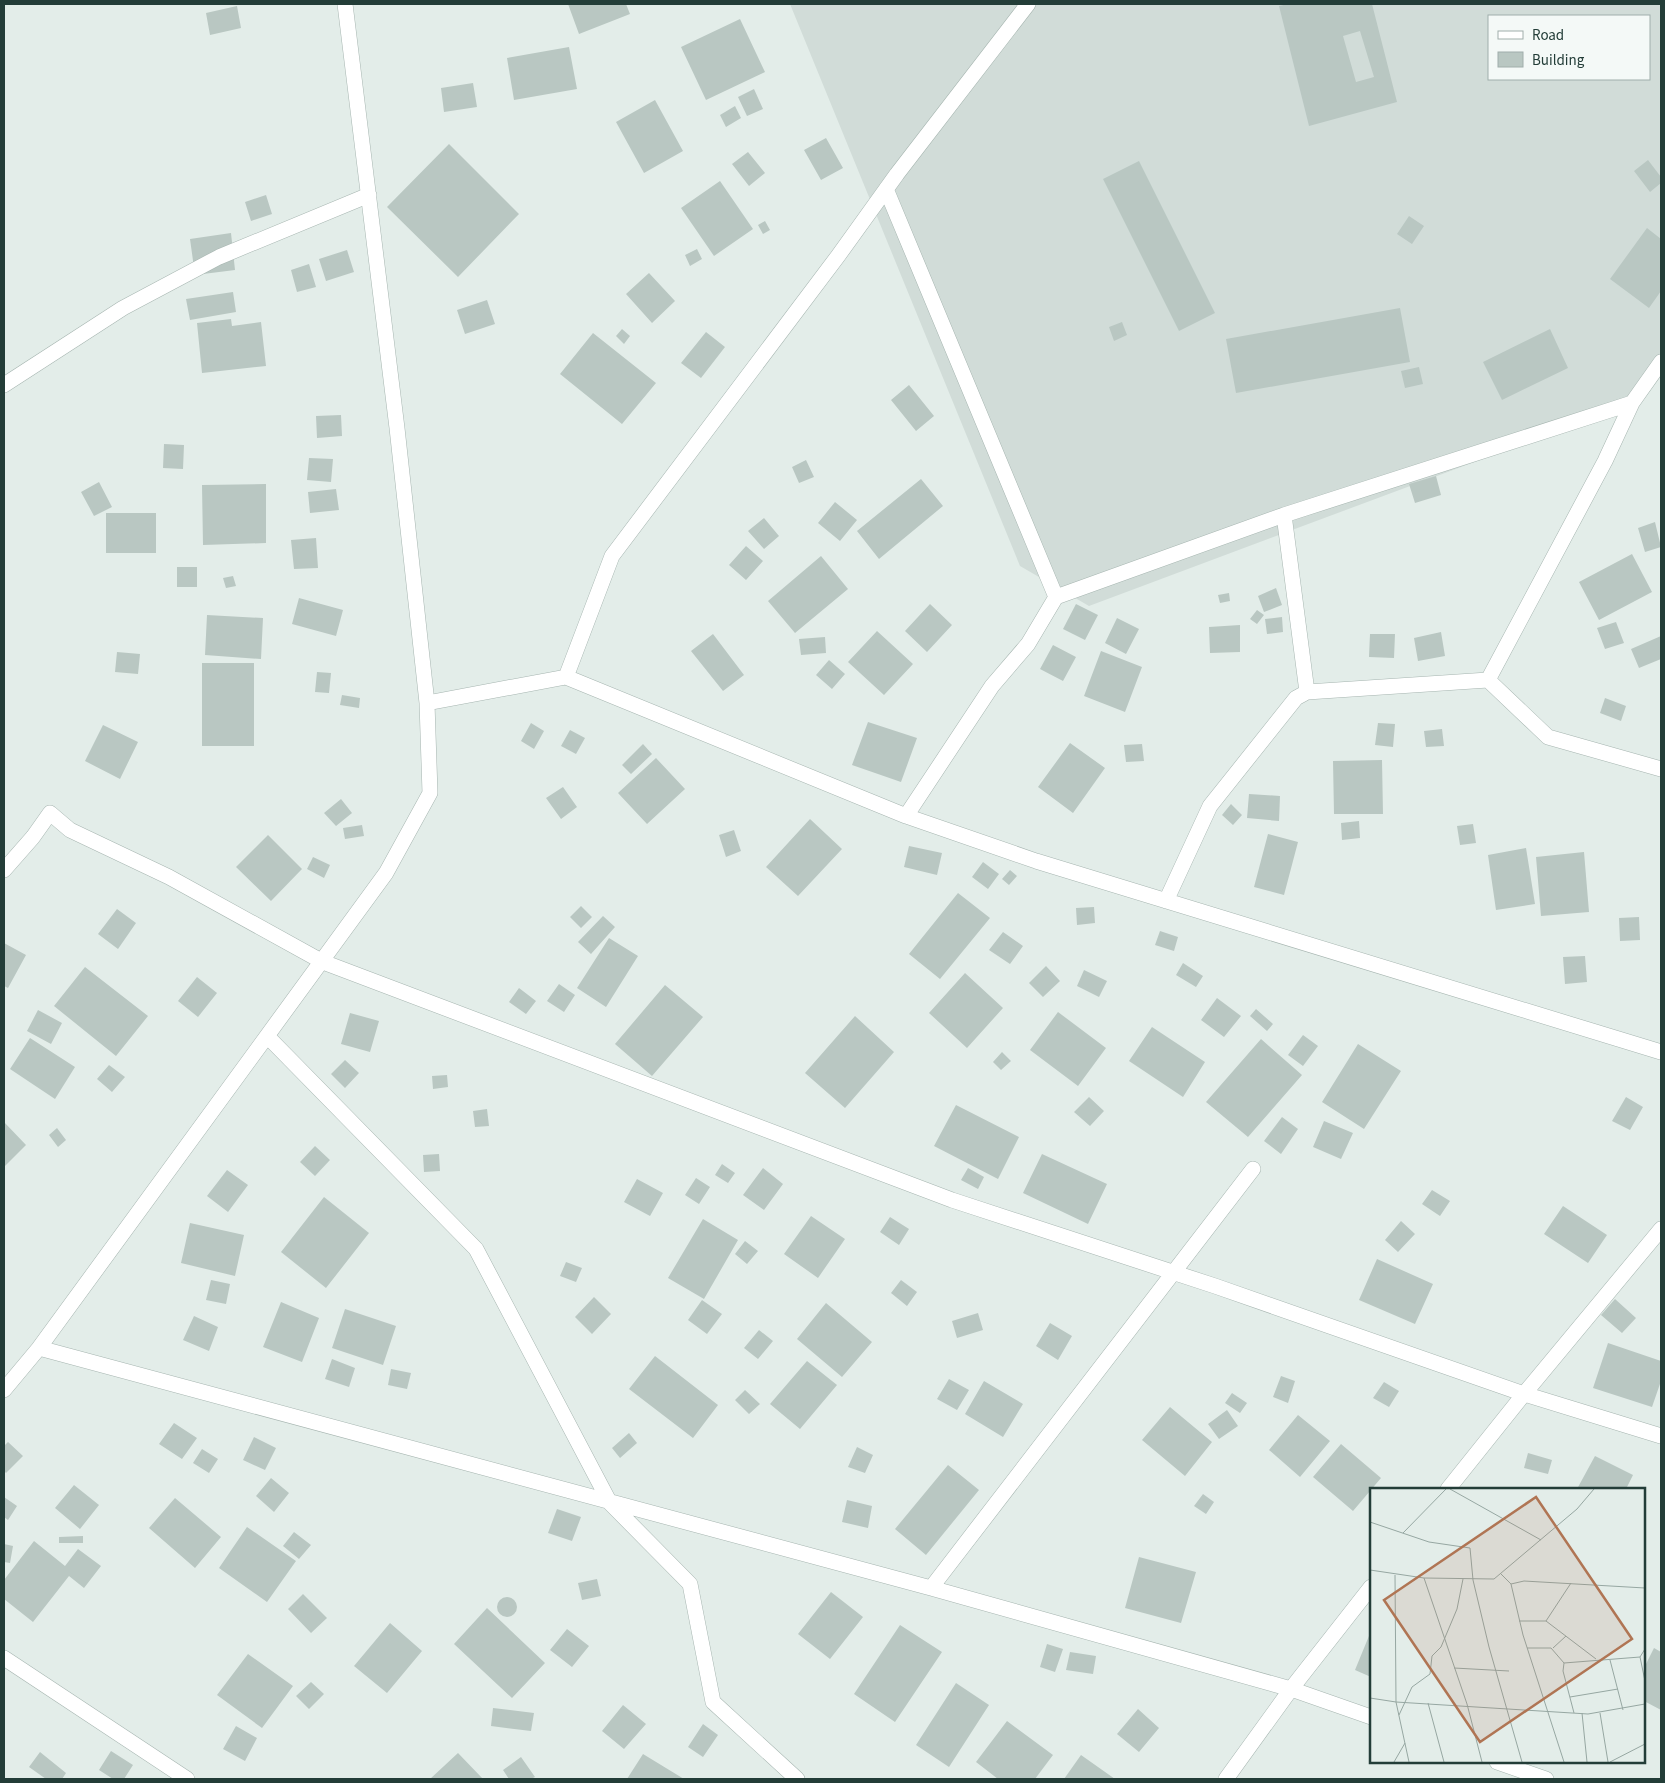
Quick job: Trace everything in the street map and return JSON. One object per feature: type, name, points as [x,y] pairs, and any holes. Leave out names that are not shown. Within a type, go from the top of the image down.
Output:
[{"type":"street","points":[[4,1390],[39,1348],[323,962],[386,872],[430,793],[427,703],[398,428],[345,4]]},
{"type":"street","points":[[566,677],[612,556],[886,188],[1028,4]]},
{"type":"street","points":[[886,188],[1056,597]]},
{"type":"street","points":[[4,384],[123,308],[220,257],[368,195]]},
{"type":"street","points":[[1488,680],[1605,462],[1632,403],[1661,362]]},
{"type":"street","points":[[906,816],[992,686],[1028,644],[1056,597],[1284,515],[1632,403]]},
{"type":"street","points":[[1284,515],[1307,692]]},
{"type":"street","points":[[427,703],[566,677],[906,816],[1036,861],[1661,1052]]},
{"type":"street","points":[[1166,901],[1210,806],[1296,698],[1307,692],[1488,680],[1548,737],[1661,769]]},
{"type":"street","points":[[4,870],[33,837],[50,813],[70,830],[169,877],[323,962],[952,1200],[1173,1273],[1524,1394],[1661,1436]]},
{"type":"street","points":[[268,1037],[476,1248],[610,1503],[690,1584],[713,1702],[797,1779]]},
{"type":"street","points":[[930,1588],[1253,1169]]},
{"type":"street","points":[[1449,1488],[1524,1394],[1661,1230]]},
{"type":"street","points":[[39,1348],[930,1588],[1291,1689],[1370,1717]]},
{"type":"street","points":[[1226,1779],[1291,1689],[1370,1587]]},
{"type":"street","points":[[4,1658],[187,1779]]},
{"type":"street","points":[[1500,1763],[1546,1779]]},
{"type":"shaded area","points":[[790,4],[1661,4],[1661,363],[1632,403],[1089,606],[1020,566]]},
{"type":"building","points":[[568,4],[626,4],[630,14],[579,34]]},
{"type":"building","points":[[1288,4],[1372,4],[1397,102],[1309,126],[1279,6]],"holes":[[[1360,31],[1374,77],[1356,82],[1343,36]]]},
{"type":"building","points":[[237,6],[241,28],[210,35],[206,13]]},
{"type":"building","points":[[740,19],[765,72],[706,100],[681,47]]},
{"type":"building","points":[[569,47],[577,89],[514,100],[507,58]]},
{"type":"building","points":[[473,83],[477,107],[444,112],[441,88]]},
{"type":"building","points":[[754,89],[763,109],[747,116],[738,97]]},
{"type":"building","points":[[655,100],[683,151],[644,173],[616,122]]},
{"type":"building","points":[[735,106],[741,118],[726,127],[720,115]]},
{"type":"building","points":[[826,138],[843,168],[821,180],[804,150]]},
{"type":"building","points":[[449,144],[519,214],[458,277],[387,207]]},
{"type":"building","points":[[748,152],[765,173],[749,186],[732,164]]},
{"type":"building","points":[[1648,160],[1661,177],[1661,183],[1650,192],[1634,171]]},
{"type":"building","points":[[1139,161],[1215,313],[1179,331],[1103,179]]},
{"type":"building","points":[[720,181],[753,229],[714,256],[681,208]]},
{"type":"building","points":[[266,195],[272,214],[251,221],[245,202]]},
{"type":"building","points":[[1409,216],[1424,226],[1412,244],[1397,234]]},
{"type":"building","points":[[765,221],[770,230],[763,234],[758,225]]},
{"type":"building","points":[[1647,228],[1661,239],[1661,291],[1649,308],[1610,279]]},
{"type":"building","points":[[231,233],[235,270],[195,275],[190,239]]},
{"type":"building","points":[[697,249],[702,259],[690,266],[685,255]]},
{"type":"building","points":[[347,250],[354,272],[326,281],[319,259]]},
{"type":"building","points":[[309,264],[316,287],[297,292],[291,270]]},
{"type":"building","points":[[649,273],[675,301],[652,323],[626,294]]},
{"type":"building","points":[[233,292],[236,312],[190,320],[186,299]]},
{"type":"building","points":[[487,300],[495,324],[465,334],[457,310]]},
{"type":"building","points":[[1400,308],[1410,362],[1236,393],[1226,339]]},
{"type":"building","points":[[231,319],[232,326],[261,322],[266,366],[202,373],[197,323]]},
{"type":"building","points":[[1122,322],[1127,335],[1114,341],[1109,327]]},
{"type":"building","points":[[622,329],[630,336],[624,344],[616,336]]},
{"type":"building","points":[[1550,329],[1568,368],[1502,400],[1483,362]]},
{"type":"building","points":[[706,332],[725,347],[701,378],[681,363]]},
{"type":"building","points":[[593,333],[656,383],[622,424],[560,374]]},
{"type":"building","points":[[1419,367],[1423,384],[1405,388],[1401,371]]},
{"type":"building","points":[[909,385],[934,416],[916,431],[891,400]]},
{"type":"building","points":[[341,415],[342,436],[317,438],[316,416]]},
{"type":"building","points":[[164,444],[184,445],[183,469],[163,468]]},
{"type":"building","points":[[309,458],[333,459],[331,482],[307,480]]},
{"type":"building","points":[[806,460],[814,477],[799,483],[792,467]]},
{"type":"building","points":[[1436,476],[1441,495],[1415,503],[1409,484]]},
{"type":"building","points":[[921,479],[943,506],[879,559],[857,531]]},
{"type":"building","points":[[99,482],[112,507],[94,516],[81,492]]},
{"type":"building","points":[[266,484],[266,543],[203,545],[202,485]]},
{"type":"building","points":[[336,489],[339,510],[310,513],[308,492]]},
{"type":"building","points":[[835,502],[857,520],[840,541],[818,523]]},
{"type":"building","points":[[106,513],[156,513],[156,553],[106,553]]},
{"type":"building","points":[[764,518],[779,536],[764,549],[748,531]]},
{"type":"building","points":[[1655,522],[1661,547],[1645,552],[1638,528]]},
{"type":"building","points":[[316,538],[318,568],[294,569],[291,540]]},
{"type":"building","points":[[746,546],[763,561],[746,580],[729,565]]},
{"type":"building","points":[[1632,554],[1652,592],[1599,620],[1579,582]]},
{"type":"building","points":[[821,556],[848,589],[795,633],[768,601]]},
{"type":"building","points":[[177,567],[197,567],[197,587],[177,587]]},
{"type":"building","points":[[233,576],[236,586],[226,588],[223,578]]},
{"type":"building","points":[[1276,588],[1282,605],[1264,612],[1258,596]]},
{"type":"building","points":[[1229,593],[1230,601],[1220,603],[1218,595]]},
{"type":"building","points":[[299,598],[343,610],[336,636],[292,624]]},
{"type":"building","points":[[930,604],[952,625],[927,652],[905,631]]},
{"type":"building","points":[[1076,604],[1098,615],[1085,640],[1063,629]]},
{"type":"building","points":[[1257,610],[1264,615],[1257,624],[1250,619]]},
{"type":"building","points":[[207,615],[263,618],[261,659],[205,655]]},
{"type":"building","points":[[1282,617],[1283,632],[1267,634],[1265,619]]},
{"type":"building","points":[[1117,618],[1139,629],[1126,654],[1105,643]]},
{"type":"building","points":[[1616,622],[1624,643],[1605,649],[1597,628]]},
{"type":"building","points":[[1240,625],[1240,652],[1210,653],[1209,627]]},
{"type":"building","points":[[877,631],[913,664],[884,695],[848,662]]},
{"type":"building","points":[[1441,632],[1445,656],[1418,661],[1414,638]]},
{"type":"building","points":[[713,634],[744,675],[723,691],[691,651]]},
{"type":"building","points":[[1370,634],[1395,634],[1394,658],[1369,657]]},
{"type":"building","points":[[1661,636],[1661,659],[1639,668],[1631,649]]},
{"type":"building","points":[[825,637],[826,653],[801,655],[799,639]]},
{"type":"building","points":[[1053,645],[1076,657],[1063,681],[1040,669]]},
{"type":"building","points":[[1101,651],[1142,667],[1125,712],[1084,696]]},
{"type":"building","points":[[117,652],[140,654],[138,674],[115,672]]},
{"type":"building","points":[[829,660],[845,674],[832,689],[816,675]]},
{"type":"building","points":[[202,663],[254,663],[254,746],[202,746]]},
{"type":"building","points":[[317,672],[331,673],[329,693],[315,692]]},
{"type":"building","points":[[342,695],[360,698],[359,708],[340,705]]},
{"type":"building","points":[[1605,698],[1626,706],[1621,721],[1600,713]]},
{"type":"building","points":[[868,722],[917,738],[901,782],[852,765]]},
{"type":"building","points":[[531,723],[544,731],[534,749],[521,741]]},
{"type":"building","points":[[1378,723],[1395,724],[1393,747],[1375,745]]},
{"type":"building","points":[[103,725],[138,742],[120,779],[85,761]]},
{"type":"building","points":[[1442,729],[1444,746],[1426,747],[1424,731]]},
{"type":"building","points":[[570,730],[585,738],[576,754],[561,746]]},
{"type":"building","points":[[1070,743],[1105,768],[1073,813],[1038,787]]},
{"type":"building","points":[[643,744],[652,754],[631,774],[622,765]]},
{"type":"building","points":[[1142,744],[1144,761],[1126,762],[1124,745]]},
{"type":"building","points":[[656,758],[685,789],[647,824],[618,793]]},
{"type":"building","points":[[1382,760],[1383,814],[1334,814],[1333,761]]},
{"type":"building","points":[[563,787],[577,807],[561,819],[546,798]]},
{"type":"building","points":[[1249,794],[1280,796],[1279,821],[1247,818]]},
{"type":"building","points":[[341,799],[352,813],[336,826],[324,813]]},
{"type":"building","points":[[1231,804],[1242,815],[1233,825],[1222,815]]},
{"type":"building","points":[[810,819],[842,849],[798,896],[766,867]]},
{"type":"building","points":[[1359,821],[1360,838],[1342,840],[1341,823]]},
{"type":"building","points":[[1473,824],[1476,843],[1460,845],[1457,826]]},
{"type":"building","points":[[362,825],[364,836],[345,839],[343,828]]},
{"type":"building","points":[[734,830],[741,851],[726,857],[719,835]]},
{"type":"building","points":[[1268,834],[1298,842],[1284,895],[1254,887]]},
{"type":"building","points":[[268,835],[302,869],[271,901],[236,867]]},
{"type":"building","points":[[909,846],[942,853],[937,875],[904,867]]},
{"type":"building","points":[[1526,848],[1535,904],[1496,910],[1488,855]]},
{"type":"building","points":[[1584,852],[1589,912],[1541,916],[1536,857]]},
{"type":"building","points":[[313,857],[330,865],[324,878],[307,869]]},
{"type":"building","points":[[983,862],[999,874],[988,889],[972,877]]},
{"type":"building","points":[[1010,870],[1017,876],[1009,885],[1002,879]]},
{"type":"building","points":[[958,893],[990,918],[940,979],[909,954]]},
{"type":"building","points":[[581,906],[592,917],[581,928],[570,917]]},
{"type":"building","points":[[1094,907],[1095,923],[1077,925],[1076,908]]},
{"type":"building","points":[[117,909],[136,923],[118,949],[98,934]]},
{"type":"building","points":[[603,916],[615,927],[591,954],[578,942]]},
{"type":"building","points":[[1639,917],[1640,940],[1620,941],[1619,918]]},
{"type":"building","points":[[1160,931],[1178,937],[1174,951],[1155,945]]},
{"type":"building","points":[[1003,932],[1023,946],[1010,964],[989,950]]},
{"type":"building","points":[[609,938],[638,956],[606,1007],[577,988]]},
{"type":"building","points":[[4,943],[26,955],[8,988],[4,986]]},
{"type":"building","points":[[1585,956],[1587,982],[1565,984],[1563,957]]},
{"type":"building","points":[[1183,963],[1203,976],[1196,987],[1176,975]]},
{"type":"building","points":[[1046,966],[1060,981],[1043,997],[1029,983]]},
{"type":"building","points":[[85,967],[148,1016],[116,1056],[54,1006]]},
{"type":"building","points":[[1084,970],[1107,981],[1099,997],[1077,986]]},
{"type":"building","points":[[965,973],[1003,1008],[967,1048],[929,1013]]},
{"type":"building","points":[[197,977],[217,993],[198,1017],[178,1001]]},
{"type":"building","points":[[559,984],[575,995],[564,1012],[547,1001]]},
{"type":"building","points":[[665,985],[703,1017],[652,1076],[615,1044]]},
{"type":"building","points":[[519,988],[536,1001],[526,1014],[509,1002]]},
{"type":"building","points":[[1217,998],[1241,1016],[1224,1037],[1201,1020]]},
{"type":"building","points":[[1256,1009],[1273,1024],[1267,1031],[1250,1016]]},
{"type":"building","points":[[38,1010],[62,1023],[51,1044],[27,1031]]},
{"type":"building","points":[[1058,1012],[1106,1048],[1078,1086],[1030,1050]]},
{"type":"building","points":[[350,1013],[379,1021],[370,1052],[341,1044]]},
{"type":"building","points":[[855,1016],[894,1052],[845,1108],[805,1073]]},
{"type":"building","points":[[1152,1027],[1205,1062],[1183,1097],[1129,1061]]},
{"type":"building","points":[[1303,1035],[1318,1046],[1303,1066],[1288,1055]]},
{"type":"building","points":[[30,1038],[75,1067],[55,1099],[10,1069]]},
{"type":"building","points":[[1261,1039],[1302,1075],[1248,1137],[1206,1102]]},
{"type":"building","points":[[1358,1044],[1401,1071],[1364,1129],[1322,1102]]},
{"type":"building","points":[[1002,1052],[1011,1061],[1001,1070],[993,1062]]},
{"type":"building","points":[[345,1060],[359,1073],[345,1088],[331,1074]]},
{"type":"building","points":[[109,1065],[125,1077],[112,1092],[97,1079]]},
{"type":"building","points":[[447,1075],[448,1087],[433,1089],[432,1076]]},
{"type":"building","points":[[1089,1097],[1104,1111],[1090,1126],[1074,1112]]},
{"type":"building","points":[[1626,1097],[1643,1107],[1630,1130],[1612,1121]]},
{"type":"building","points":[[956,1105],[1019,1137],[998,1179],[934,1146]]},
{"type":"building","points":[[487,1109],[489,1126],[475,1127],[473,1111]]},
{"type":"building","points":[[1282,1117],[1298,1129],[1281,1154],[1264,1141]]},
{"type":"building","points":[[1324,1121],[1353,1133],[1341,1159],[1313,1147]]},
{"type":"building","points":[[4,1122],[26,1145],[4,1167]]},
{"type":"building","points":[[57,1128],[66,1140],[58,1147],[49,1135]]},
{"type":"building","points":[[315,1146],[330,1160],[315,1176],[300,1162]]},
{"type":"building","points":[[439,1154],[440,1171],[424,1172],[423,1155]]},
{"type":"building","points":[[1042,1154],[1107,1184],[1088,1224],[1023,1193]]},
{"type":"building","points":[[722,1164],[735,1173],[728,1183],[715,1175]]},
{"type":"building","points":[[763,1168],[783,1184],[764,1210],[743,1195]]},
{"type":"building","points":[[968,1168],[984,1177],[978,1189],[961,1180]]},
{"type":"building","points":[[227,1170],[248,1185],[228,1212],[207,1196]]},
{"type":"building","points":[[696,1178],[710,1187],[699,1204],[685,1195]]},
{"type":"building","points":[[637,1179],[663,1193],[650,1216],[624,1202]]},
{"type":"building","points":[[1432,1190],[1450,1201],[1440,1216],[1422,1204]]},
{"type":"building","points":[[324,1197],[369,1233],[326,1288],[281,1252]]},
{"type":"building","points":[[1563,1206],[1607,1235],[1588,1263],[1544,1234]]},
{"type":"building","points":[[811,1216],[845,1239],[818,1278],[784,1254]]},
{"type":"building","points":[[890,1217],[909,1229],[899,1245],[880,1232]]},
{"type":"building","points":[[703,1219],[738,1240],[704,1299],[668,1278]]},
{"type":"building","points":[[1401,1221],[1415,1234],[1398,1252],[1385,1240]]},
{"type":"building","points":[[190,1223],[244,1235],[235,1276],[181,1263]]},
{"type":"building","points":[[745,1241],[758,1251],[747,1264],[735,1254]]},
{"type":"building","points":[[1377,1259],[1433,1284],[1415,1324],[1359,1300]]},
{"type":"building","points":[[566,1262],[582,1268],[576,1282],[560,1276]]},
{"type":"building","points":[[211,1280],[230,1284],[226,1304],[206,1300]]},
{"type":"building","points":[[901,1280],[917,1292],[907,1306],[891,1293]]},
{"type":"building","points":[[594,1297],[611,1314],[592,1334],[575,1317]]},
{"type":"building","points":[[1615,1299],[1636,1318],[1622,1333],[1601,1315]]},
{"type":"building","points":[[702,1300],[722,1314],[707,1334],[688,1320]]},
{"type":"building","points":[[281,1302],[319,1318],[302,1362],[263,1347]]},
{"type":"building","points":[[826,1303],[872,1342],[842,1377],[797,1339]]},
{"type":"building","points":[[345,1309],[396,1326],[383,1365],[332,1348]]},
{"type":"building","points":[[978,1313],[983,1330],[957,1338],[952,1321]]},
{"type":"building","points":[[194,1316],[218,1327],[209,1351],[183,1340]]},
{"type":"building","points":[[1050,1323],[1072,1336],[1058,1360],[1036,1346]]},
{"type":"building","points":[[759,1330],[773,1341],[758,1359],[744,1348]]},
{"type":"building","points":[[1608,1343],[1661,1361],[1661,1381],[1652,1407],[1593,1388]]},
{"type":"building","points":[[655,1356],[718,1405],[693,1438],[629,1389]]},
{"type":"building","points":[[332,1359],[355,1368],[349,1387],[325,1379]]},
{"type":"building","points":[[807,1361],[837,1385],[800,1429],[770,1404]]},
{"type":"building","points":[[391,1369],[411,1373],[407,1389],[388,1385]]},
{"type":"building","points":[[1281,1376],[1295,1381],[1288,1403],[1273,1397]]},
{"type":"building","points":[[949,1379],[969,1390],[957,1410],[937,1399]]},
{"type":"building","points":[[984,1381],[1023,1404],[1003,1437],[965,1414]]},
{"type":"building","points":[[1384,1382],[1399,1391],[1389,1407],[1373,1398]]},
{"type":"building","points":[[745,1390],[760,1404],[749,1414],[735,1400]]},
{"type":"building","points":[[1232,1393],[1247,1403],[1240,1413],[1225,1403]]},
{"type":"building","points":[[1170,1407],[1212,1442],[1185,1476],[1142,1440]]},
{"type":"building","points":[[1227,1410],[1238,1426],[1219,1439],[1208,1424]]},
{"type":"building","points":[[1298,1415],[1330,1441],[1300,1477],[1269,1450]]},
{"type":"building","points":[[174,1423],[197,1438],[182,1459],[159,1444]]},
{"type":"building","points":[[629,1433],[637,1443],[620,1458],[612,1448]]},
{"type":"building","points":[[254,1437],[276,1448],[265,1470],[243,1460]]},
{"type":"building","points":[[8,1442],[23,1456],[6,1473],[4,1471],[4,1446]]},
{"type":"building","points":[[1341,1444],[1381,1478],[1373,1488],[1370,1488],[1370,1491],[1353,1511],[1313,1477]]},
{"type":"building","points":[[857,1447],[873,1455],[865,1473],[848,1467]]},
{"type":"building","points":[[202,1449],[218,1459],[209,1473],[193,1463]]},
{"type":"building","points":[[1528,1453],[1552,1460],[1548,1474],[1524,1468]]},
{"type":"building","points":[[1595,1456],[1633,1475],[1626,1488],[1578,1488]]},
{"type":"building","points":[[948,1465],[979,1490],[926,1555],[895,1529]]},
{"type":"building","points":[[271,1478],[289,1493],[274,1512],[256,1496]]},
{"type":"building","points":[[74,1485],[99,1505],[80,1529],[55,1508]]},
{"type":"building","points":[[1203,1494],[1214,1502],[1206,1514],[1194,1506]]},
{"type":"building","points":[[4,1497],[17,1506],[8,1520],[4,1517]]},
{"type":"building","points":[[175,1498],[221,1537],[195,1568],[149,1528]]},
{"type":"building","points":[[847,1500],[872,1506],[868,1528],[842,1522]]},
{"type":"building","points":[[557,1509],[581,1517],[572,1541],[548,1533]]},
{"type":"building","points":[[247,1527],[296,1561],[267,1602],[219,1568]]},
{"type":"building","points":[[294,1532],[311,1545],[299,1559],[283,1546]]},
{"type":"building","points":[[83,1536],[83,1543],[59,1543],[59,1537]]},
{"type":"building","points":[[34,1541],[65,1566],[78,1549],[101,1566],[84,1588],[69,1576],[33,1622],[4,1599],[4,1580]]},
{"type":"building","points":[[4,1544],[13,1546],[10,1563],[4,1562]]},
{"type":"building","points":[[1139,1557],[1196,1572],[1181,1623],[1125,1608]]},
{"type":"building","points":[[597,1579],[601,1596],[582,1600],[578,1583]]},
{"type":"building","points":[[831,1592],[863,1617],[830,1659],[798,1634]]},
{"type":"building","points":[[303,1594],[327,1618],[311,1633],[288,1609]]},
{"type":"building","points":[[507,1597],[514,1600],[517,1607],[514,1614],[507,1617],[500,1614],[497,1607],[500,1600]]},
{"type":"building","points":[[487,1608],[545,1663],[512,1698],[454,1644]]},
{"type":"building","points":[[390,1623],[422,1651],[387,1693],[354,1666]]},
{"type":"building","points":[[900,1625],[942,1652],[895,1722],[854,1694]]},
{"type":"building","points":[[567,1629],[589,1646],[572,1667],[550,1650]]},
{"type":"building","points":[[1370,1633],[1370,1677],[1355,1670]]},
{"type":"building","points":[[1047,1644],[1063,1649],[1055,1672],[1040,1667]]},
{"type":"building","points":[[1654,1648],[1661,1652],[1661,1710],[1645,1702],[1645,1666]]},
{"type":"building","points":[[1070,1652],[1096,1656],[1093,1674],[1066,1670]]},
{"type":"building","points":[[248,1654],[293,1686],[262,1728],[217,1695]]},
{"type":"building","points":[[311,1682],[324,1694],[309,1709],[296,1696]]},
{"type":"building","points":[[956,1683],[989,1705],[949,1767],[916,1745]]},
{"type":"building","points":[[623,1705],[646,1724],[624,1749],[602,1731]]},
{"type":"building","points":[[493,1708],[534,1713],[531,1731],[491,1726]]},
{"type":"building","points":[[1138,1709],[1159,1728],[1139,1752],[1117,1734]]},
{"type":"building","points":[[1007,1721],[1053,1755],[1035,1779],[998,1779],[976,1762]]},
{"type":"building","points":[[703,1724],[718,1735],[703,1757],[688,1747]]},
{"type":"building","points":[[236,1726],[257,1738],[245,1761],[223,1749]]},
{"type":"building","points":[[111,1751],[133,1765],[124,1779],[113,1779],[99,1770]]},
{"type":"building","points":[[40,1752],[66,1773],[62,1779],[46,1779],[29,1767]]},
{"type":"building","points":[[458,1753],[483,1779],[430,1779]]},
{"type":"building","points":[[643,1754],[684,1779],[627,1779]]},
{"type":"building","points":[[1081,1755],[1115,1779],[1064,1779]]},
{"type":"building","points":[[521,1757],[535,1777],[531,1779],[509,1779],[503,1770]]}]
